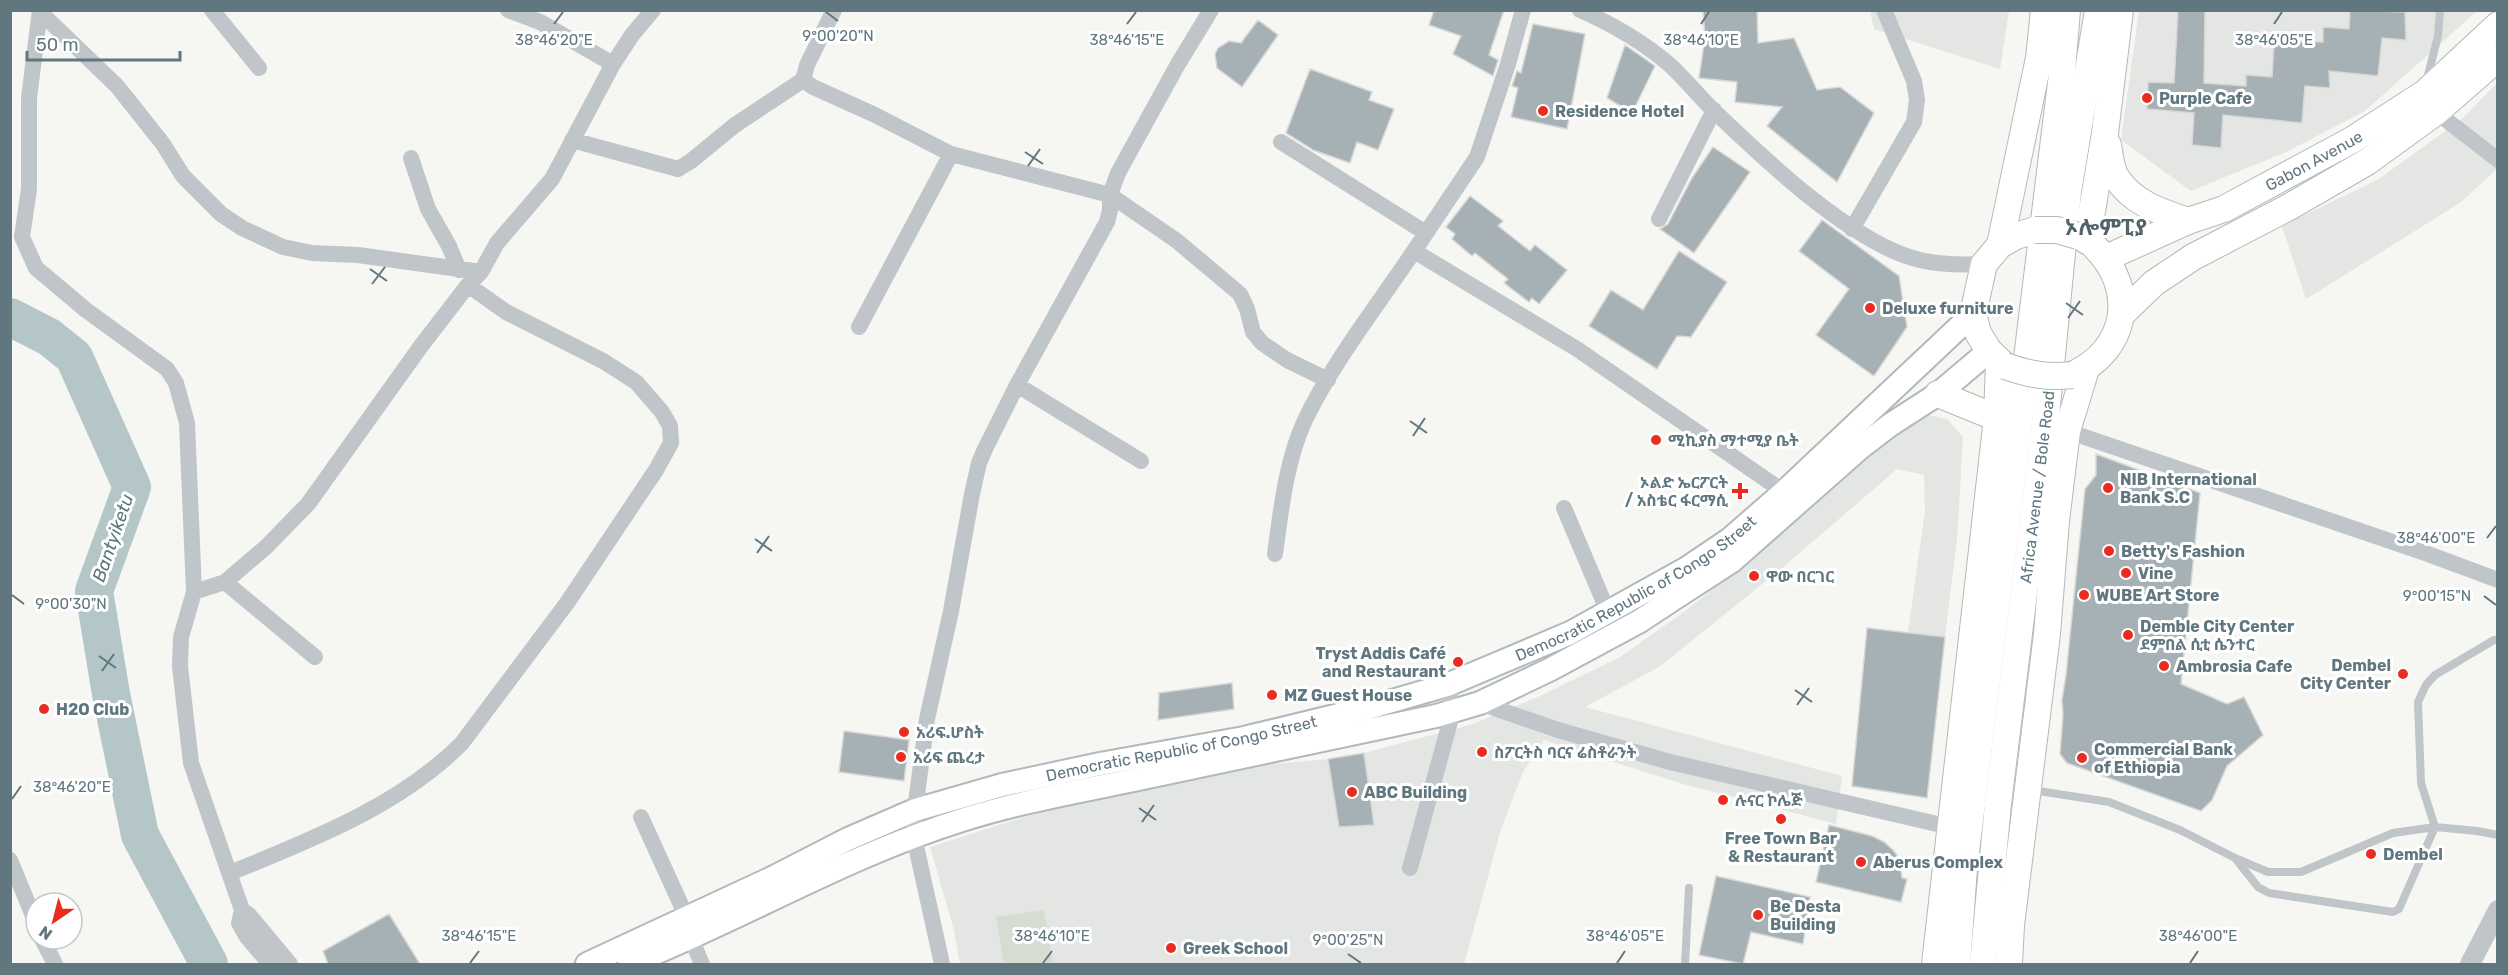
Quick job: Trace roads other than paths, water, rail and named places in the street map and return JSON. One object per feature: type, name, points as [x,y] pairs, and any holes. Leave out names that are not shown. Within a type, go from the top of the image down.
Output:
[{"type":"main road","points":[[1992,255],[2016,236],[2035,230],[2057,230],[2091,244],[2119,284],[2122,314],[2113,341],[2084,369],[2053,378],[2028,374],[1997,359],[1978,333],[1973,314],[1992,255],[2039,58],[2044,10]]},
{"type":"main road","name":"Africa Avenue / Bole Road","points":[[1957,964],[1966,856],[2061,83],[2067,10]]},
{"type":"main road","name":"Africa Avenue / Bole Road","points":[[1983,964],[2000,792],[2048,406],[2068,192],[2098,10]]},
{"type":"main road","points":[[2091,244],[2120,10]]},
{"type":"main road","name":"Gabon Avenue","points":[[2122,314],[2154,283],[2193,257],[2289,207],[2367,162],[2430,102],[2498,26]]},
{"type":"main road","name":"Gabon Avenue","points":[[2091,244],[2188,221],[2223,209],[2352,140],[2430,102],[2498,58]]},
{"type":"main road","points":[[2105,133],[2115,176],[2132,195],[2148,207],[2188,221]]},
{"type":"main road","name":"Democratic Republic of Congo Street","points":[[630,964],[689,928],[848,839],[915,810],[1002,786],[1100,764],[1244,738],[1447,685],[1570,633],[1687,568],[1730,539],[1784,492],[1973,314]]},
{"type":"main road","points":[[1935,964],[1997,418],[1997,359]]},
{"type":"main road","name":"Democratic Republic of Congo Street","points":[[587,964],[689,928],[860,857],[962,820],[1061,793],[1436,716],[1480,703],[1551,669],[1640,621],[1732,561],[1852,455],[1890,425],[1997,359]]},
{"type":"main road","points":[[2009,964],[2067,431],[2084,369]]},
{"type":"main road","points":[[1938,394],[1997,418]]},
{"type":"main road","points":[[1876,403],[1890,425]]},
{"type":"street","points":[[212,10],[259,68]]},
{"type":"street","points":[[508,10],[540,22],[613,64]]},
{"type":"street","points":[[194,592],[225,582],[266,548],[308,504],[468,285],[481,272],[497,243],[552,179],[613,64],[632,35],[653,10]]},
{"type":"street","points":[[572,140],[678,170],[735,125],[803,80],[807,65],[834,10]]},
{"type":"street","points":[[942,964],[914,837],[915,810],[927,720],[979,463],[1017,385],[1107,222],[1110,195],[1118,172],[1211,10]]},
{"type":"street","points":[[1275,554],[1282,505],[1292,460],[1304,422],[1328,380],[1477,157],[1502,85],[1523,10]]},
{"type":"street","points":[[1580,10],[1631,37],[1660,58],[1803,191],[1852,229],[1898,254],[1921,261],[1992,255]]},
{"type":"street","points":[[1852,229],[1914,122],[1917,100],[1914,81],[1884,10]]},
{"type":"street","points":[[40,11],[117,86],[163,144],[183,176],[221,214],[242,228],[283,247],[312,253],[358,255],[481,272]]},
{"type":"street","points":[[40,11],[29,98],[29,189],[22,237],[36,268],[86,310],[167,369],[176,383],[187,423],[194,592],[181,637],[180,666],[191,763],[242,910],[239,923],[247,937],[270,964]]},
{"type":"street","points":[[803,80],[951,154],[1110,195],[1178,241],[1240,294],[1253,332],[1262,342],[1287,360],[1328,380]]},
{"type":"street","points":[[2430,102],[2498,160]]},
{"type":"street","points":[[1659,219],[1714,110]]},
{"type":"street","points":[[1281,142],[1426,233]]},
{"type":"street","points":[[859,327],[951,154]]},
{"type":"street","points":[[411,158],[428,209],[449,246],[459,270]]},
{"type":"street","points":[[1414,251],[1577,349],[1784,492]]},
{"type":"street","points":[[230,873],[379,805],[445,760],[462,743],[567,603],[657,470],[670,443],[670,426],[662,412],[636,382],[603,361],[506,312],[468,285]]},
{"type":"street","points":[[1017,385],[1141,461]]},
{"type":"street","points":[[2067,431],[2417,550],[2498,580]]},
{"type":"street","points":[[1564,508],[1608,612]]},
{"type":"street","points":[[225,582],[315,657]]},
{"type":"street","points":[[1410,868],[1453,711],[1447,685]]},
{"type":"street","points":[[1480,703],[1558,730],[1670,762],[1950,827]]},
{"type":"street","points":[[641,817],[702,964]]},
{"type":"street","points":[[10,860],[24,894]]},
{"type":"street","points":[[242,910],[249,915],[290,964]]},
{"type":"street","points":[[2470,964],[2498,910]]},
{"type":"lane","points":[[2430,102],[2440,10]]},
{"type":"lane","points":[[2235,858],[2258,886],[2269,893],[2393,912],[2403,903],[2435,827],[2421,783],[2418,702],[2426,685],[2435,675],[2494,640]]},
{"type":"lane","points":[[2028,789],[2109,802],[2180,830],[2268,872],[2301,872],[2393,833],[2435,827],[2476,831],[2498,836]]},
{"type":"lane","points":[[1685,964],[1689,888]]},
{"type":"waterway","name":"Bantyiketu","points":[[10,317],[49,337],[74,357],[132,487],[94,591],[111,694],[140,835],[209,964]]},
{"type":"place","name":"Purple Cafe","points":[[2147,98]]},
{"type":"place","name":"Residence Hotel","points":[[1543,111]]},
{"type":"place","name":"Deluxe furniture","points":[[1870,308]]},
{"type":"place","name":"ሚኪያስ ማተሚያ ቤት","points":[[1656,440]]},
{"type":"place","name":"NIB International Bank S.C","points":[[2108,488]]},
{"type":"place","name":"ኦልድ ኤርፖርት / አስቴር ፋርማሲ","points":[[1740,491]]},
{"type":"place","name":"Betty's Fashion","points":[[2109,551]]},
{"type":"place","name":"Vine","points":[[2126,573]]},
{"type":"place","name":"ዋው በርገር","points":[[1754,576]]},
{"type":"place","name":"WUBE Art Store","points":[[2084,595]]},
{"type":"place","name":"Demble City Center ደምበል ሲቲ ሴንተር","points":[[2128,635]]},
{"type":"place","name":"Tryst Addis Café and Restaurant","points":[[1458,662]]},
{"type":"place","name":"Ambrosia Cafe","points":[[2164,666]]},
{"type":"place","name":"Dembel City Center","points":[[2403,674]]},
{"type":"place","name":"MZ Guest House","points":[[1272,695]]},
{"type":"place","name":"H2O Club","points":[[44,709]]},
{"type":"place","name":"አሪፍ.ሆስት","points":[[904,732]]},
{"type":"place","name":"ስፖርትስ ባርና ሬስቶራንት","points":[[1482,752]]},
{"type":"place","name":"አሪፍ ጨረታ","points":[[901,757]]},
{"type":"place","name":"Commercial Bank of Ethiopia","points":[[2082,758]]},
{"type":"place","name":"ABC Building","points":[[1352,792]]},
{"type":"place","name":"ሉናር ኮሌጅ","points":[[1723,800]]},
{"type":"place","name":"Free Town Bar & Restaurant","points":[[1781,819]]},
{"type":"place","name":"Dembel","points":[[2371,854]]},
{"type":"place","name":"Aberus Complex","points":[[1861,862]]},
{"type":"place","name":"Be Desta Building","points":[[1758,915]]},
{"type":"place","name":"Greek School","points":[[1171,948]]},
{"type":"district","name":"ኦሎምፒያ","points":[[2106,227]]}]
